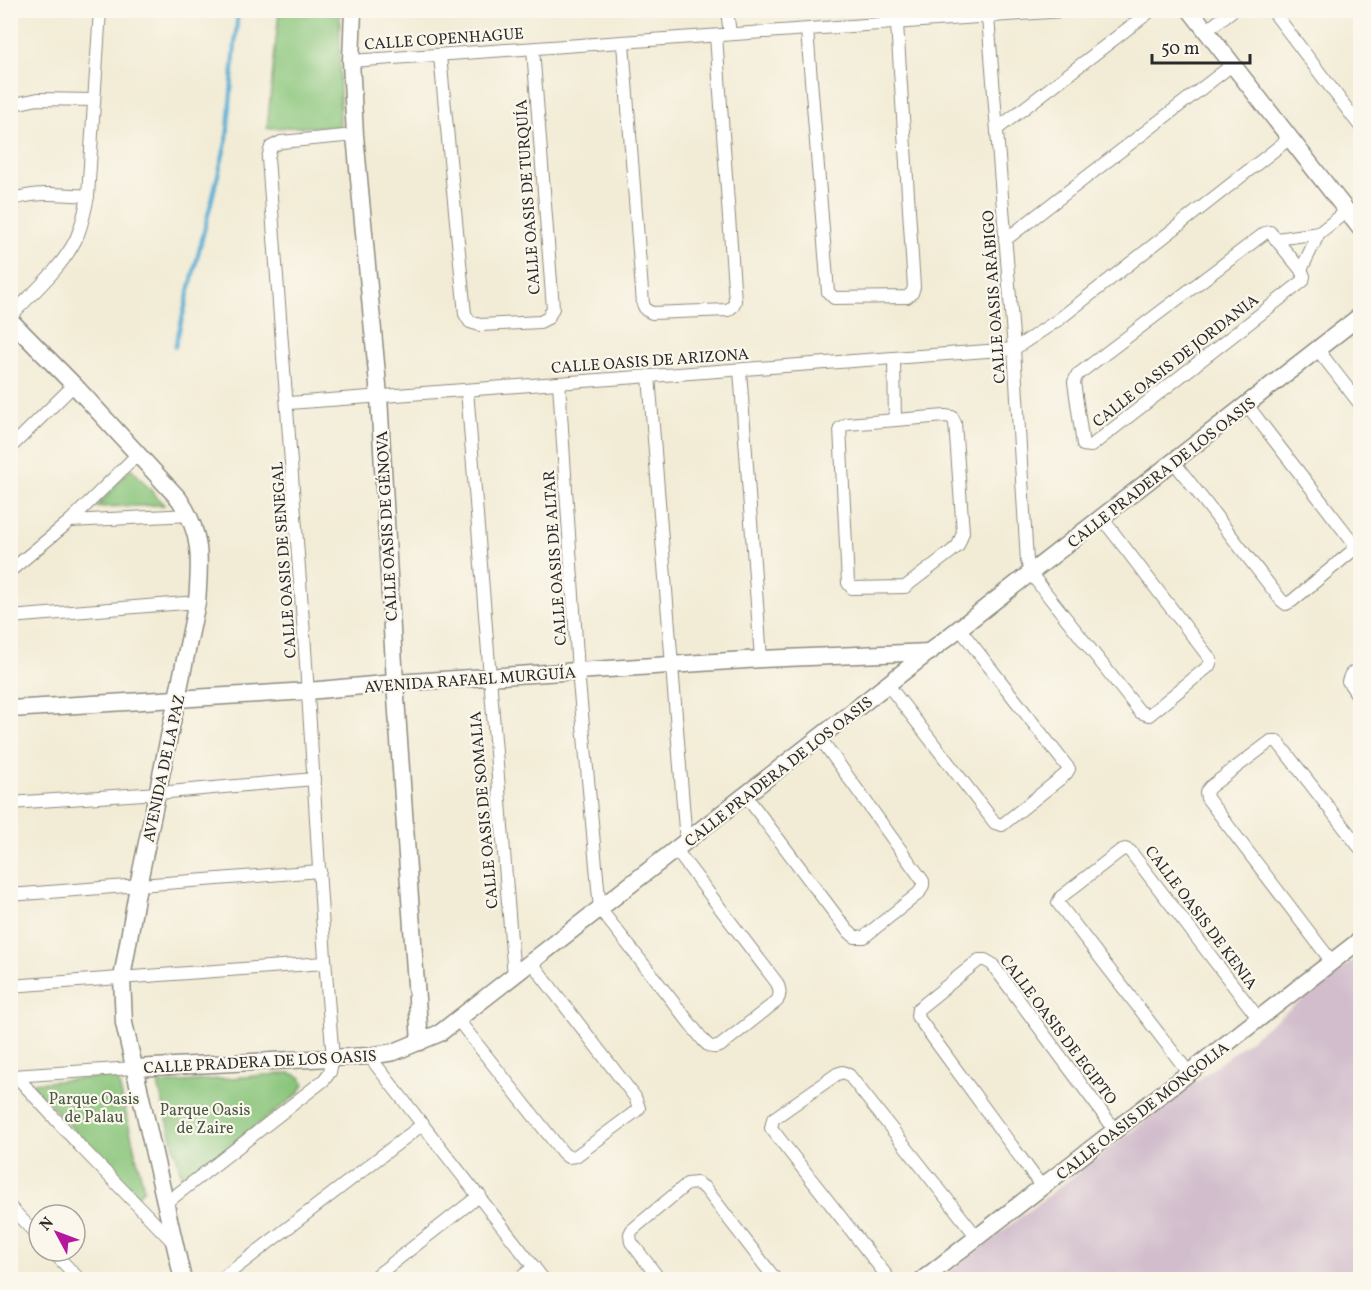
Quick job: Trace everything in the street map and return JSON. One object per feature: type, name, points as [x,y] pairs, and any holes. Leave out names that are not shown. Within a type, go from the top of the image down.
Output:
[{"type":"street","points":[[10,319],[62,262],[75,242],[82,223],[88,196],[100,10]]},
{"type":"street","name":"CALLE OASIS DE GÉNOVA","points":[[353,10],[351,61],[379,396],[395,683],[420,1042]]},
{"type":"street","points":[[728,10],[730,34]]},
{"type":"street","name":"CALLE COPENHAGUE","points":[[351,61],[897,24],[915,16],[988,17],[1078,10]]},
{"type":"street","points":[[997,129],[1152,10]]},
{"type":"street","points":[[1190,10],[1360,228]]},
{"type":"street","points":[[1206,31],[1233,10]]},
{"type":"street","points":[[1272,10],[1360,126]]},
{"type":"street","name":"CALLE OASIS ARÁBIGO","points":[[988,17],[1014,349],[1025,547],[1030,573]]},
{"type":"street","points":[[807,30],[828,292],[830,297],[834,298],[907,297],[912,294],[914,287],[897,24]]},
{"type":"street","points":[[623,43],[644,308],[652,313],[728,310],[735,301],[716,36]]},
{"type":"street","name":"CALLE OASIS DE TURQUÍA","points":[[440,56],[465,314],[470,322],[480,325],[540,322],[548,318],[552,308],[533,49]]},
{"type":"street","points":[[1005,240],[1232,65]]},
{"type":"street","points":[[10,105],[38,99],[94,100]]},
{"type":"street","name":"CALLE OASIS DE SENEGAL","points":[[333,1057],[324,963],[289,403],[268,158],[271,147],[281,142],[356,135]]},
{"type":"street","points":[[1014,349],[1058,320],[1290,138]]},
{"type":"street","points":[[10,200],[46,194],[88,196]]},
{"type":"street","name":"CALLE OASIS DE JORDANIA","points":[[1319,233],[1277,239],[1270,232],[1265,233],[1077,375],[1074,382],[1083,446],[1091,446],[1303,281],[1304,276],[1300,270],[1319,233],[1347,211]]},
{"type":"street","points":[[1277,239],[1300,270]]},
{"type":"street","name":"CALLE PRADERA DE LOS OASIS","points":[[14,1076],[369,1056],[394,1052],[440,1033],[1360,316]]},
{"type":"street","name":"AVENIDA DE LA PAZ","points":[[10,319],[179,499],[190,515],[196,534],[200,563],[197,602],[138,886],[122,978],[124,1023],[183,1280]]},
{"type":"street","name":"CALLE OASIS DE ARIZONA","points":[[289,403],[1014,349]]},
{"type":"street","points":[[1318,350],[1360,404]]},
{"type":"street","points":[[894,358],[895,420]]},
{"type":"street","points":[[740,370],[760,659]]},
{"type":"street","points":[[600,909],[706,1044],[711,1047],[720,1046],[777,1001],[780,995],[777,983],[681,846],[672,664],[650,376]]},
{"type":"street","name":"CALLE OASIS DE ALTAR","points":[[559,383],[578,671],[600,909]]},
{"type":"street","points":[[10,448],[74,385]]},
{"type":"street","name":"CALLE OASIS DE SOMALIA","points":[[467,390],[488,677],[514,977]]},
{"type":"street","points":[[1174,462],[1283,602],[1292,601],[1351,552],[1355,545],[1247,405]]},
{"type":"street","points":[[945,416],[954,419],[963,532],[958,546],[905,586],[852,588],[848,583],[840,428],[847,424],[895,420],[945,416]]},
{"type":"street","points":[[10,570],[70,521],[138,454]]},
{"type":"street","points":[[70,521],[190,515]]},
{"type":"street","points":[[1030,573],[1140,712],[1145,715],[1151,714],[1209,666],[1211,660],[1102,518]]},
{"type":"street","points":[[10,617],[197,602]]},
{"type":"street","points":[[888,685],[995,823],[1002,825],[1066,774],[1069,769],[960,629]]},
{"type":"street","name":"AVENIDA RAFAEL MURGUÍA","points":[[10,709],[178,697],[308,691],[672,664],[930,652]]},
{"type":"street","points":[[1360,667],[1349,678],[1349,685],[1360,699]]},
{"type":"street","points":[[746,796],[847,930],[855,937],[864,937],[919,893],[923,885],[820,738]]},
{"type":"street","points":[[1332,962],[1207,798],[1206,792],[1271,741],[1277,741],[1360,848]]},
{"type":"street","points":[[10,803],[314,779]]},
{"type":"street","name":"CALLE OASIS DE KENIA","points":[[1189,1073],[1058,903],[1060,897],[1122,850],[1130,851],[1259,1019]]},
{"type":"street","points":[[10,895],[320,871]]},
{"type":"street","name":"CALLE OASIS DE MONGOLIA","points":[[922,1280],[1360,940]]},
{"type":"street","name":"CALLE OASIS DE EGIPTO","points":[[1042,1187],[917,1016],[918,1009],[979,960],[992,964],[1115,1130]]},
{"type":"street","points":[[10,986],[324,963]]},
{"type":"street","points":[[458,1020],[568,1157],[576,1156],[635,1112],[639,1108],[635,1097],[532,963]]},
{"type":"street","points":[[369,1056],[544,1280]]},
{"type":"street","points":[[166,1203],[324,1080],[330,1072],[333,1057]]},
{"type":"street","points":[[890,1280],[771,1128],[773,1119],[837,1074],[843,1072],[849,1075],[977,1237]]},
{"type":"street","points":[[14,1076],[176,1246]]},
{"type":"street","points":[[220,1280],[423,1124]]},
{"type":"street","points":[[660,1280],[631,1242],[630,1234],[687,1184],[697,1183],[705,1188],[776,1280]]},
{"type":"street","points":[[370,1280],[480,1196]]},
{"type":"street","points":[[10,1207],[27,1225]]},
{"type":"street","points":[[64,1263],[80,1280]]},
{"type":"street","points":[[518,1280],[534,1267]]},
{"type":"shaded area","points":[[1360,955],[1360,1279],[940,1279]]},
{"type":"green space","points":[[279,11],[340,11],[340,126],[267,128]]},
{"type":"green space","points":[[131,468],[164,505],[97,507]]},
{"type":"green space","name":"Parque Oasis de Zaire","points":[[290,1073],[301,1077],[304,1085],[298,1094],[183,1182],[158,1084]]},
{"type":"green space","name":"Parque Oasis de Palau","points":[[117,1076],[144,1189],[136,1197],[30,1083]]},
{"type":"waterway","points":[[175,347],[227,139],[238,10]]}]
